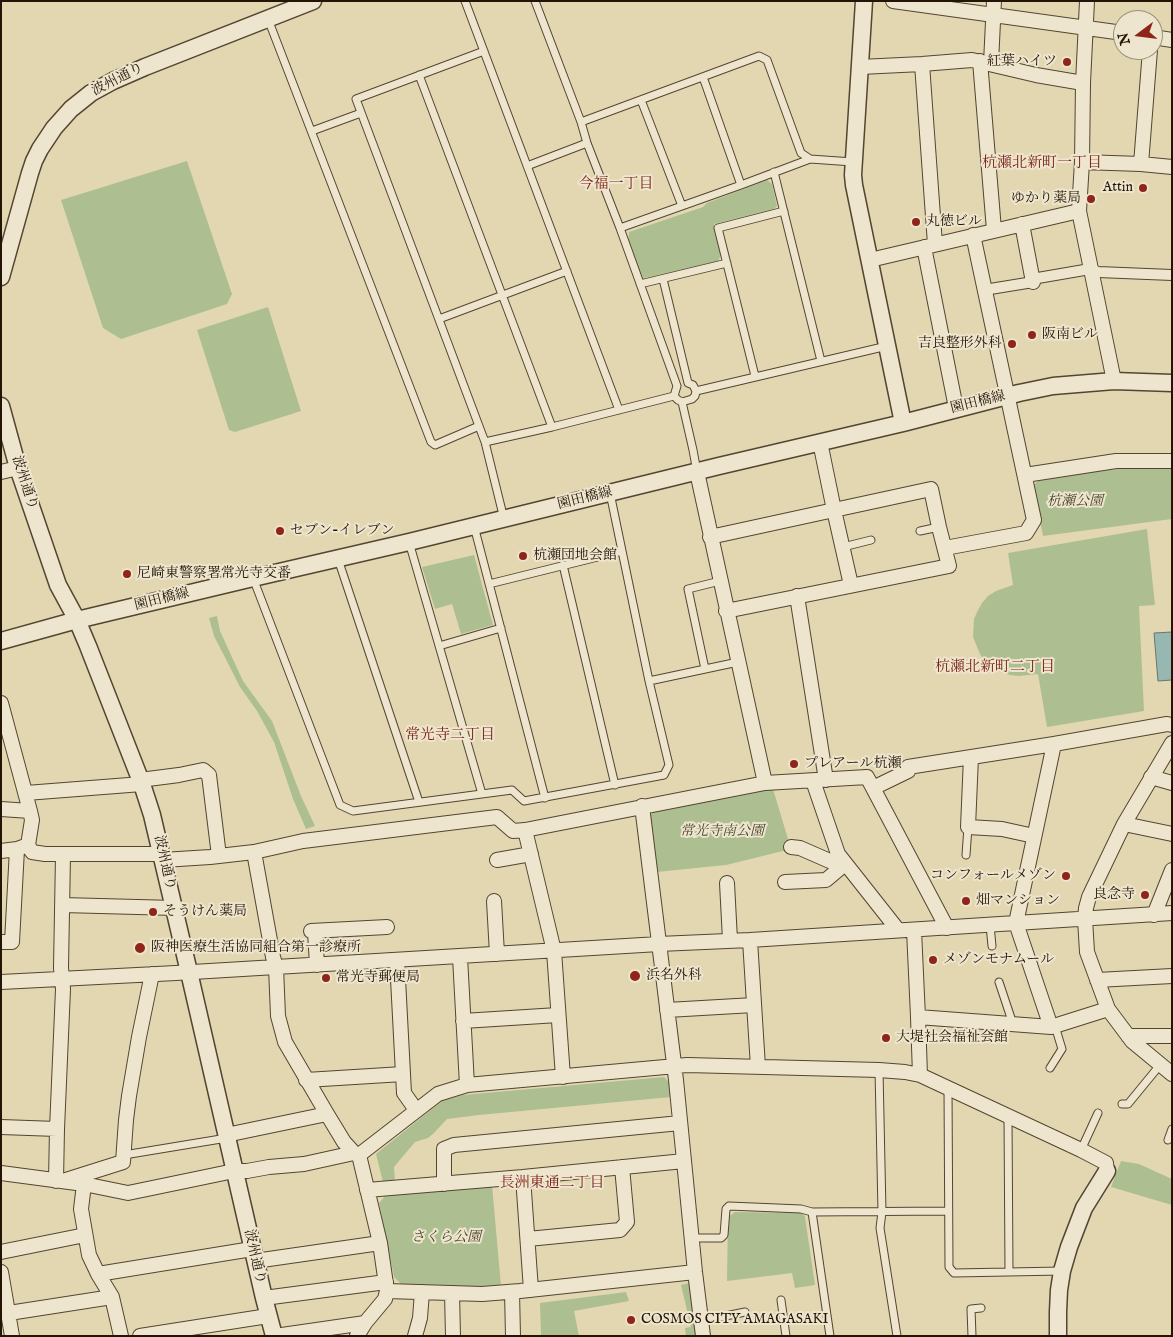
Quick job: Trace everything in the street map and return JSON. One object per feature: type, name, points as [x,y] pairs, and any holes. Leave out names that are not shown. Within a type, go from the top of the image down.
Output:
[{"type":"street","name":"波州通り","points":[[1,277],[34,161],[50,133],[71,109],[91,93],[113,81],[313,1]]},
{"type":"street","points":[[864,1],[854,185],[903,423]]},
{"type":"street","points":[[893,1],[994,8],[1113,31]]},
{"type":"street","points":[[1087,1],[1079,211],[1114,381]]},
{"type":"street","points":[[994,8],[985,62],[994,230]]},
{"type":"street","points":[[860,67],[972,60],[1036,75],[1083,83]]},
{"type":"street","points":[[1141,164],[1149,60]]},
{"type":"street","points":[[922,64],[929,246],[956,408]]},
{"type":"street","points":[[1082,162],[1172,167]]},
{"type":"street","points":[[870,260],[1079,211]]},
{"type":"street","points":[[1022,224],[1033,281]]},
{"type":"street","points":[[945,548],[1026,532],[1034,520],[973,236]]},
{"type":"street","points":[[984,290],[1090,269],[1098,272],[1172,275]]},
{"type":"street","name":"園田橋線","points":[[1,641],[77,620],[409,542],[1053,386],[1114,381],[1172,383]]},
{"type":"street","name":"波州通り","points":[[1,406],[18,468],[58,585],[77,620],[152,814],[274,1336]]},
{"type":"street","points":[[820,442],[851,585]]},
{"type":"street","points":[[1025,475],[1116,461],[1172,461]]},
{"type":"street","points":[[1,472],[18,468]]},
{"type":"street","points":[[697,472],[764,783]]},
{"type":"street","points":[[710,537],[931,489],[949,566],[726,610]]},
{"type":"street","points":[[797,596],[820,780],[838,854],[898,930]]},
{"type":"street","points":[[1,942],[12,942],[22,847],[32,820],[2,707]]},
{"type":"street","points":[[873,788],[908,770],[908,767],[1167,724],[1172,725]]},
{"type":"street","points":[[1172,743],[1124,824],[1089,897],[1085,919],[1087,952],[1108,1009],[1132,1041],[1172,1074]]},
{"type":"street","points":[[1053,1026],[1016,923],[1054,744]]},
{"type":"street","points":[[970,757],[968,827],[1002,829],[1034,836]]},
{"type":"street","points":[[26,793],[141,782],[203,770],[209,775],[219,856]]},
{"type":"street","points":[[1,851],[22,847],[32,852],[63,855],[219,856],[254,852],[302,841],[497,817],[513,831],[525,830],[764,783],[867,777],[947,928]]},
{"type":"street","points":[[1151,777],[1172,783]]},
{"type":"street","points":[[642,806],[674,1066],[703,1336]]},
{"type":"street","points":[[1,809],[30,811]]},
{"type":"street","points":[[1124,824],[1172,834]]},
{"type":"street","points":[[525,830],[554,951],[563,1077]]},
{"type":"street","points":[[790,847],[800,848],[832,862],[845,864]]},
{"type":"street","points":[[254,852],[276,967],[278,1016],[285,1042],[344,1142],[356,1154],[380,1243],[386,1286],[385,1299],[357,1336]]},
{"type":"street","points":[[497,860],[531,854]]},
{"type":"street","points":[[59,1181],[56,1129],[63,988],[61,968],[63,855]]},
{"type":"street","points":[[785,882],[826,880],[845,864]]},
{"type":"street","points":[[1154,915],[1172,870]]},
{"type":"street","points":[[726,883],[730,940]]},
{"type":"street","points":[[494,901],[497,954]]},
{"type":"street","points":[[62,905],[175,908]]},
{"type":"street","points":[[1,982],[750,940],[1172,913]]},
{"type":"street","points":[[317,964],[313,931],[388,926]]},
{"type":"street","points":[[914,930],[920,1075]]},
{"type":"street","points":[[750,940],[758,1067]]},
{"type":"street","points":[[460,956],[467,1085]]},
{"type":"street","points":[[396,960],[404,1094],[416,1110]]},
{"type":"street","points":[[59,1181],[123,1162],[129,1096],[152,974]]},
{"type":"street","points":[[1097,980],[1172,976]]},
{"type":"street","points":[[667,1010],[754,1005]]},
{"type":"street","points":[[918,1017],[1013,1025],[1053,1026],[1108,1009]]},
{"type":"street","points":[[463,1021],[558,1015]]},
{"type":"street","points":[[1128,1036],[1172,1036]]},
{"type":"street","points":[[1,1173],[84,1184],[128,1193],[234,1171],[304,1164],[356,1154],[438,1094],[467,1085],[687,1065],[905,1072],[920,1075],[1106,1163],[1107,1171],[1084,1208],[1062,1271],[1058,1336]]},
{"type":"street","points":[[306,1080],[403,1074]]},
{"type":"street","points":[[227,1136],[327,1114]]},
{"type":"street","points":[[444,1184],[444,1149],[454,1146],[680,1123]]},
{"type":"street","points":[[1,1127],[56,1129]]},
{"type":"street","points":[[367,1190],[684,1161]]},
{"type":"street","points":[[528,1239],[620,1230],[627,1222],[622,1167]]},
{"type":"street","points":[[523,1177],[531,1290]]},
{"type":"street","points":[[84,1184],[81,1209],[89,1254],[112,1297],[121,1336]]},
{"type":"street","points":[[1,1252],[85,1235]]},
{"type":"street","points":[[98,1274],[254,1255],[380,1243]]},
{"type":"street","points":[[1,1272],[3,1299],[9,1314],[12,1336]]},
{"type":"street","points":[[264,1298],[386,1286],[422,1292],[482,1294],[696,1272]]},
{"type":"street","points":[[415,1336],[420,1318],[422,1292]]},
{"type":"street","points":[[512,1292],[513,1336]]},
{"type":"street","points":[[452,1293],[453,1336]]},
{"type":"street","points":[[9,1314],[112,1297]]},
{"type":"street","points":[[140,1336],[268,1316]]},
{"type":"street","points":[[274,1336],[365,1323]]},
{"type":"lane","points":[[465,1],[619,410]]},
{"type":"lane","points":[[535,1],[677,386],[674,396]]},
{"type":"lane","points":[[268,19],[430,442],[435,445],[479,426]]},
{"type":"lane","points":[[484,51],[356,99],[485,442],[504,519]]},
{"type":"lane","points":[[581,122],[759,56],[767,60],[801,153],[810,159]]},
{"type":"lane","points":[[420,75],[552,427]]},
{"type":"lane","points":[[703,77],[741,185]]},
{"type":"lane","points":[[641,100],[682,206]]},
{"type":"lane","points":[[312,131],[362,113]]},
{"type":"lane","points":[[527,166],[587,143]]},
{"type":"lane","points":[[620,228],[810,159],[854,162]]},
{"type":"lane","points":[[774,172],[821,361]]},
{"type":"lane","points":[[755,376],[718,228],[784,210]]},
{"type":"lane","points":[[640,284],[727,263]]},
{"type":"lane","points":[[439,319],[566,271]]},
{"type":"lane","points":[[663,279],[688,383]]},
{"type":"lane","points":[[696,390],[887,346]]},
{"type":"lane","points":[[677,386],[688,383],[693,385],[696,390],[695,396],[692,399],[682,402]]},
{"type":"lane","points":[[485,442],[674,396]]},
{"type":"lane","points":[[674,396],[682,402],[697,472]]},
{"type":"lane","points":[[253,578],[340,805],[352,811],[512,790],[524,801],[664,775],[669,766],[649,681],[610,493]]},
{"type":"lane","points":[[474,526],[545,798]]},
{"type":"lane","points":[[920,532],[939,527]]},
{"type":"lane","points":[[843,547],[871,540]]},
{"type":"lane","points":[[409,542],[482,794]]},
{"type":"lane","points":[[489,584],[622,551]]},
{"type":"lane","points":[[338,559],[419,802]]},
{"type":"lane","points":[[564,565],[614,785]]},
{"type":"lane","points":[[704,669],[688,589],[720,582]]},
{"type":"lane","points":[[439,646],[501,628]]},
{"type":"lane","points":[[649,681],[738,662]]},
{"type":"lane","points":[[966,855],[968,827]]},
{"type":"lane","points":[[990,925],[992,946]]},
{"type":"lane","points":[[999,982],[1013,1025]]},
{"type":"lane","points":[[1050,1068],[1062,1049],[1053,1026]]},
{"type":"lane","points":[[1122,1104],[1128,1104],[1160,1065]]},
{"type":"lane","points":[[879,1070],[882,1212],[880,1228],[897,1336]]},
{"type":"lane","points":[[948,1088],[949,1267],[954,1273],[1062,1271]]},
{"type":"lane","points":[[1081,1150],[1098,1113]]},
{"type":"lane","points":[[1008,1116],[1009,1272]]},
{"type":"lane","points":[[1168,1140],[1172,1129]]},
{"type":"lane","points":[[124,1156],[227,1136]]},
{"type":"lane","points":[[693,1238],[721,1238],[724,1235],[726,1209],[729,1206],[801,1208],[812,1212],[948,1211]]},
{"type":"lane","points":[[812,1212],[830,1336]]},
{"type":"lane","points":[[780,1300],[786,1336]]},
{"type":"lane","points":[[972,1336],[970,1309],[981,1308]]},
{"type":"lane","points":[[702,1321],[745,1312]]},
{"type":"green space","points":[[187,161],[232,294],[227,304],[121,339],[103,328],[61,200]]},
{"type":"green space","points":[[767,180],[772,184],[777,206],[774,209],[714,224],[721,255],[718,261],[644,278],[640,277],[628,243],[629,232],[703,207],[707,203]]},
{"type":"green space","points":[[268,307],[301,411],[235,432],[229,430],[197,330]]},
{"type":"green space","name":"杭瀬公園","points":[[1137,467],[1172,468],[1172,519],[1043,536],[1033,486],[1039,479]]},
{"type":"green space","points":[[1147,529],[1155,605],[1139,606],[1144,711],[1047,727],[1038,674],[1019,676],[1001,672],[985,662],[980,654],[973,637],[974,619],[978,610],[988,596],[1013,585],[1008,553]]},
{"type":"green space","points":[[474,555],[493,625],[461,634],[452,604],[435,609],[422,567]]},
{"type":"green space","points":[[217,616],[220,631],[243,681],[272,721],[301,796],[315,826],[306,829],[293,799],[274,742],[257,711],[240,687],[214,636],[209,618]]},
{"type":"green space","name":"常光寺南公園","points":[[773,789],[791,849],[726,865],[657,872],[650,816],[655,809]]},
{"type":"green space","points":[[664,1077],[669,1082],[671,1097],[447,1119],[428,1138],[415,1142],[394,1167],[395,1181],[383,1182],[376,1154],[442,1101],[463,1095]]},
{"type":"green space","points":[[1121,1161],[1139,1164],[1172,1179],[1172,1205],[1111,1187]]},
{"type":"green space","name":"さくら公園","points":[[492,1185],[501,1286],[402,1285],[394,1277],[379,1203],[386,1195]]},
{"type":"green space","points":[[735,1212],[802,1213],[805,1217],[815,1285],[795,1288],[792,1273],[727,1281],[728,1217]]},
{"type":"green space","points":[[689,1283],[692,1286],[699,1336],[686,1336],[685,1328],[691,1327],[681,1285]]},
{"type":"green space","points":[[626,1292],[629,1301],[574,1311],[579,1336],[541,1336],[540,1303]]},
{"type":"water","points":[[1172,632],[1172,680],[1158,681],[1154,633]]},
{"type":"place","name":"紅葉ハイツ","points":[[1067,62]]},
{"type":"place","name":"Attin","points":[[1143,188]]},
{"type":"place","name":"ゆかり薬局","points":[[1091,199]]},
{"type":"place","name":"丸徳ビル","points":[[916,222]]},
{"type":"place","name":"阪南ビル","points":[[1032,335]]},
{"type":"place","name":"吉良整形外科","points":[[1012,344]]},
{"type":"place","name":"セブン-イレブン","points":[[280,531]]},
{"type":"place","name":"杭瀬団地会館","points":[[523,556]]},
{"type":"place","name":"尼崎東警察署常光寺交番","points":[[127,574]]},
{"type":"place","name":"プレアール杭瀬","points":[[794,764]]},
{"type":"place","name":"コンフォールメゾン","points":[[1066,876]]},
{"type":"place","name":"良念寺","points":[[1145,895]]},
{"type":"place","name":"畑マンション","points":[[966,901]]},
{"type":"place","name":"そうけん薬局","points":[[153,912]]},
{"type":"place","name":"阪神医療生活協同組合第一診療所","points":[[140,948]]},
{"type":"place","name":"メゾンモナムール","points":[[933,960]]},
{"type":"place","name":"浜名外科","points":[[635,976]]},
{"type":"place","name":"常光寺郵便局","points":[[326,978]]},
{"type":"place","name":"大堤社会福祉会館","points":[[886,1038]]},
{"type":"place","name":"COSMOS CITY AMAGASAKI","points":[[631,1320]]},
{"type":"district","name":"杭瀬北新町一丁目","points":[[1042,164]]},
{"type":"district","name":"今福一丁目","points":[[616,185]]},
{"type":"district","name":"杭瀬北新町二丁目","points":[[995,668]]},
{"type":"district","name":"常光寺二丁目","points":[[450,736]]},
{"type":"district","name":"長洲東通二丁目","points":[[552,1184]]}]
